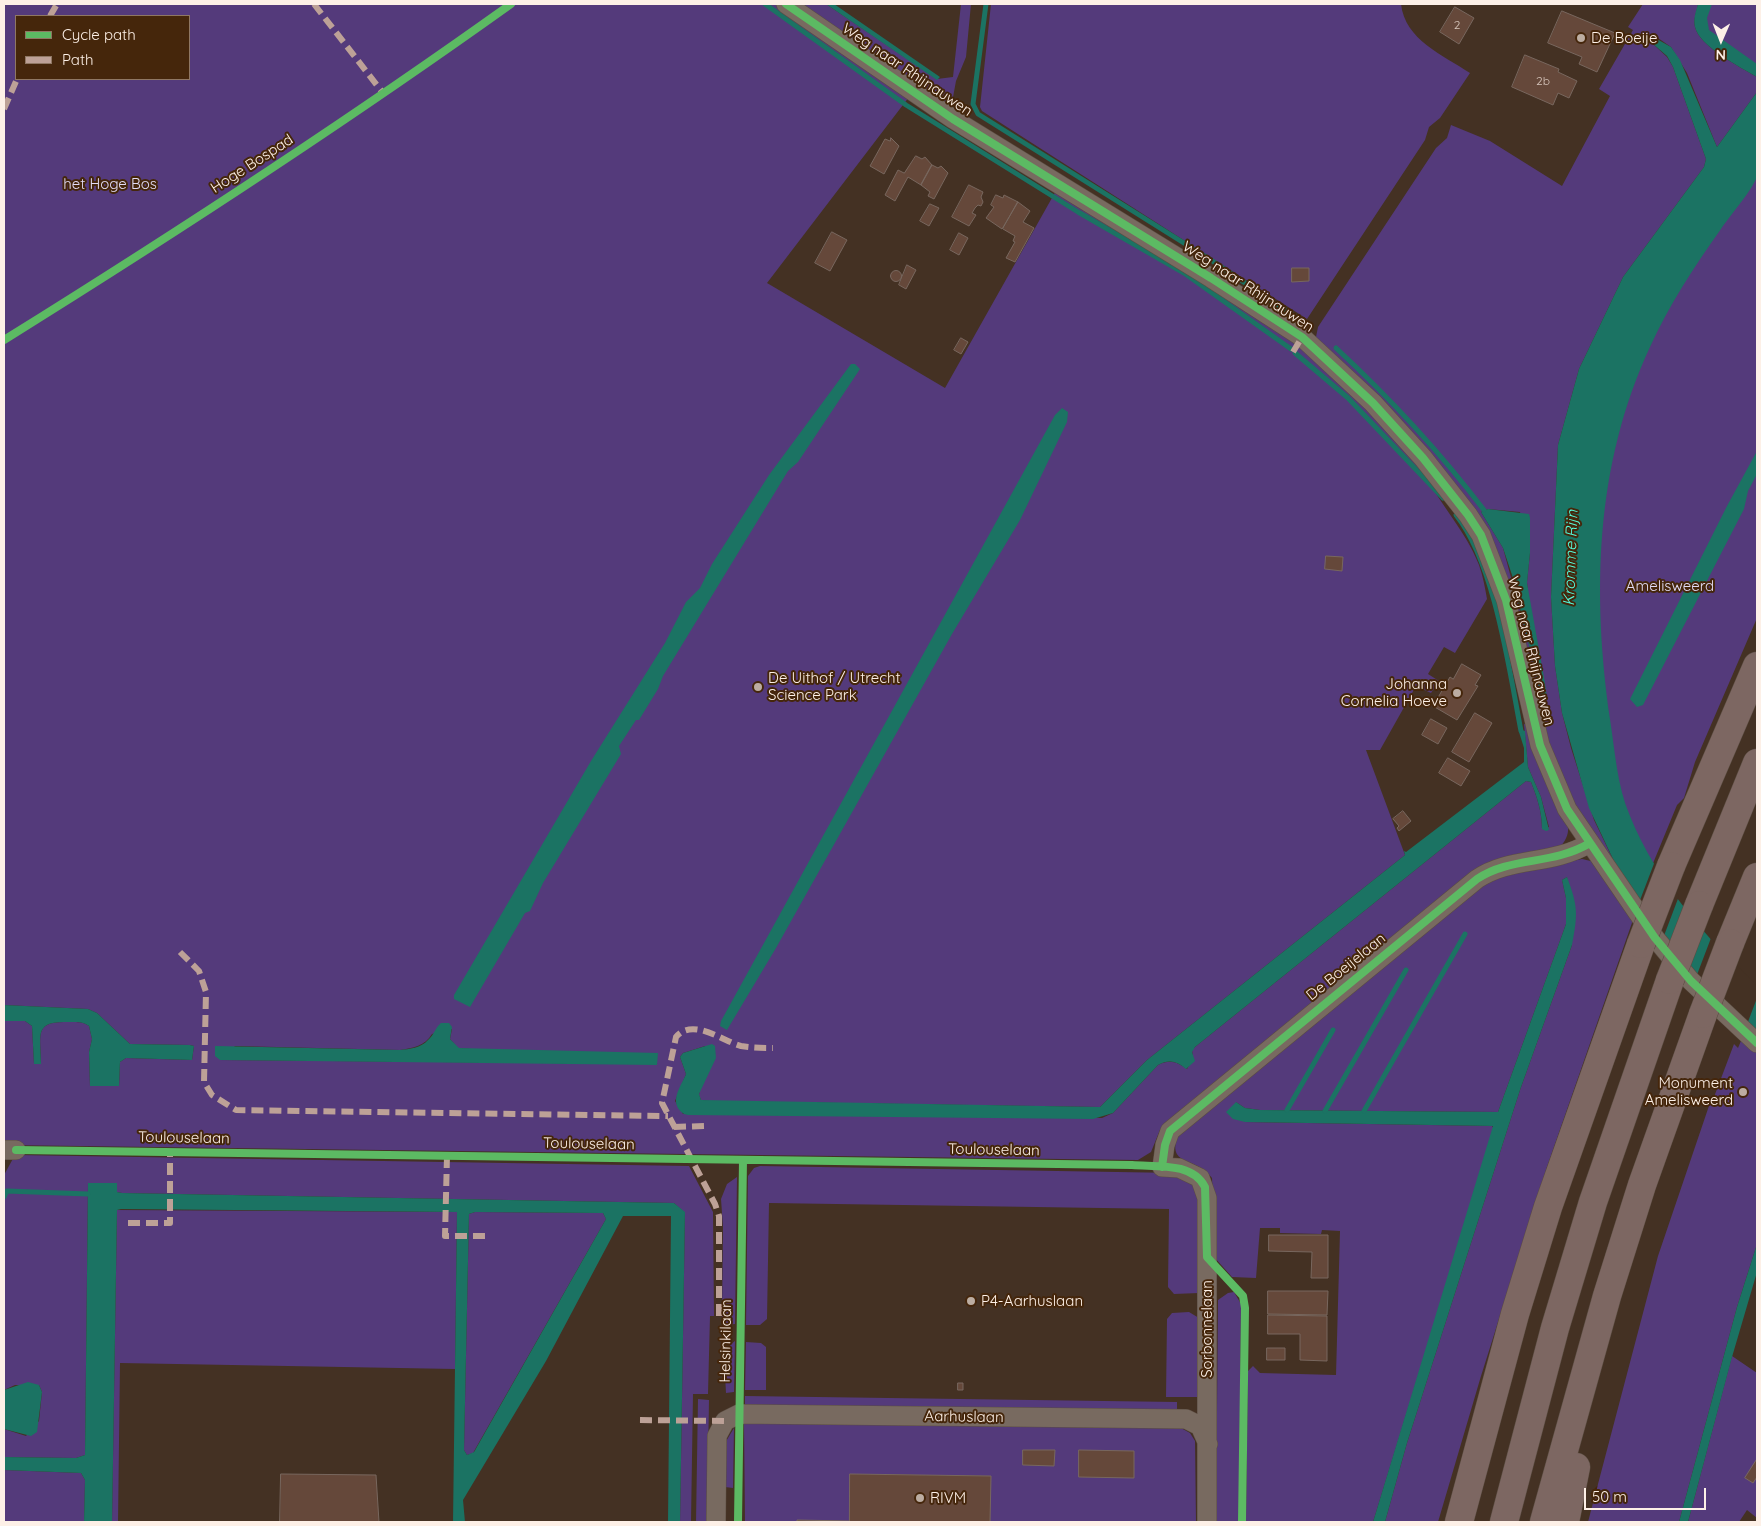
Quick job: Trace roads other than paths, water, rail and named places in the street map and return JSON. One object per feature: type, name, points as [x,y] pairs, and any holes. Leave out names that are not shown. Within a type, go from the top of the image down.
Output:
[{"type":"highway","points":[[1459,1522],[1515,1314],[1548,1206],[1641,944],[1757,666]]},
{"type":"highway","points":[[1504,1522],[1555,1328],[1593,1202],[1670,980],[1757,763]]},
{"type":"highway","points":[[1544,1522],[1607,1296],[1642,1186],[1703,1014],[1757,877]]},
{"type":"highway","points":[[1565,1522],[1607,1296]]},
{"type":"street","name":"Weg naar Rhijnauwen","points":[[786,4],[953,119],[1211,278],[1302,337],[1374,403],[1423,458],[1468,515],[1481,535],[1506,600],[1540,745],[1566,809],[1638,914],[1691,981],[1757,1043]]},
{"type":"street","name":"De Boeijelaan","points":[[1162,1167],[1165,1145],[1170,1131],[1477,879],[1490,870],[1560,857],[1590,843]]},
{"type":"street","name":"Sorbonnelaan","points":[[1162,1167],[1179,1168],[1200,1178],[1207,1198],[1207,1522]]},
{"type":"street","name":"Aarhuslaan","points":[[716,1522],[717,1436],[725,1421],[739,1414],[1186,1419],[1200,1426],[1205,1434],[1208,1445]]},
{"type":"water","points":[[826,4],[834,4],[940,77],[937,80]]},
{"type":"water","points":[[1698,4],[1712,4],[1707,18],[1709,30],[1757,64],[1757,77],[1712,49],[1698,34],[1694,21]]},
{"type":"water","name":"Kromme Rijn","points":[[1655,38],[1671,47],[1680,60],[1717,147],[1757,92],[1758,172],[1751,188],[1682,286],[1657,331],[1632,392],[1618,437],[1608,483],[1600,577],[1604,672],[1617,768],[1622,793],[1630,816],[1654,864],[1685,908],[1757,989],[1757,1033],[1667,944],[1620,874],[1589,808],[1562,713],[1555,666],[1551,597],[1558,445],[1579,369],[1623,277],[1704,167],[1706,159],[1673,67],[1667,56],[1653,44]]},
{"type":"water","points":[[851,364],[855,364],[860,369],[798,462],[788,471],[663,676],[658,689],[639,720],[636,720],[619,746],[621,754],[543,883],[530,911],[525,913],[470,1007],[454,999],[454,995],[591,761],[665,643],[686,602],[700,588],[712,564],[769,475]]},
{"type":"water","points":[[1062,408],[1068,412],[1067,422],[1020,520],[952,634],[776,948],[727,1030],[720,1026],[721,1021],[1055,415]]},
{"type":"water","points":[[1757,451],[1757,474],[1748,491],[1744,509],[1643,705],[1637,707],[1630,699],[1727,506]]},
{"type":"water","points":[[1488,509],[1529,514],[1530,553],[1527,583],[1545,683],[1547,699],[1545,701],[1542,699],[1512,575],[1503,548],[1481,512]]},
{"type":"water","points":[[1525,731],[1528,767],[1541,797],[1549,830],[1542,829],[1535,793],[1531,782],[1526,781],[1195,1047],[1192,1052],[1195,1061],[1186,1069],[1173,1062],[1158,1065],[1113,1113],[1093,1119],[688,1115],[679,1110],[676,1100],[686,1074],[680,1057],[683,1053],[712,1044],[715,1046],[716,1058],[699,1094],[701,1100],[1100,1107],[1147,1060],[1405,855],[1404,851],[1406,852],[1524,762],[1524,748],[1519,732]]},
{"type":"water","points":[[1567,877],[1576,910],[1572,945],[1520,1090],[1407,1443],[1385,1522],[1373,1522],[1493,1126],[1245,1122],[1233,1119],[1226,1112],[1236,1102],[1245,1108],[1260,1110],[1498,1112],[1566,924],[1566,898],[1562,880]]},
{"type":"water","points":[[4,1005],[88,1009],[97,1013],[130,1044],[194,1046],[192,1060],[126,1058],[120,1062],[119,1086],[90,1086],[89,1052],[92,1039],[87,1024],[56,1022],[44,1027],[40,1038],[41,1064],[34,1064],[32,1026],[25,1021],[4,1021]]},
{"type":"water","points":[[441,1023],[449,1023],[452,1027],[450,1039],[459,1048],[658,1053],[657,1065],[220,1060],[215,1056],[215,1046],[407,1049],[425,1043]]},
{"type":"water","points":[[88,1183],[117,1183],[117,1192],[122,1193],[674,1203],[685,1212],[680,1522],[668,1522],[671,1216],[623,1216],[546,1361],[463,1500],[465,1522],[453,1522],[457,1212],[117,1210],[112,1522],[84,1522],[85,1480],[81,1473],[4,1470],[4,1457],[76,1458],[85,1455]],"holes":[[[475,1212],[603,1213],[606,1219],[474,1452],[467,1455],[464,1450],[469,1214]]]},
{"type":"water","points":[[1757,1244],[1757,1272],[1688,1522],[1679,1522],[1737,1307]]},
{"type":"water","points":[[28,1382],[39,1385],[42,1392],[37,1432],[31,1436],[4,1429],[4,1390]]},
{"type":"waterway","points":[[765,4],[906,105],[1078,212],[1184,273],[1291,349]]},
{"type":"waterway","points":[[986,4],[973,104],[978,114],[1211,260],[1297,318]]},
{"type":"waterway","points":[[1336,348],[1376,386],[1413,426],[1484,510]]},
{"type":"waterway","points":[[1295,353],[1348,398],[1443,498]]},
{"type":"waterway","points":[[1456,515],[1481,561],[1491,589],[1499,618],[1521,731]]},
{"type":"waterway","points":[[1364,1111],[1465,934]]},
{"type":"waterway","points":[[1325,1111],[1406,970]]},
{"type":"waterway","points":[[1287,1110],[1333,1030]]},
{"type":"waterway","points":[[4,1197],[7,1191],[88,1194]]},
{"type":"place","name":"De Boeije","points":[[1581,38]]},
{"type":"place","name":"De Uithof / Utrecht Science Park","points":[[758,687]]},
{"type":"place","name":"Johanna Cornelia Hoeve","points":[[1457,693]]},
{"type":"place","name":"Monument Amelisweerd","points":[[1743,1092]]},
{"type":"place","name":"P4-Aarhuslaan","points":[[971,1301]]},
{"type":"place","name":"RIVM","points":[[920,1498]]},
{"type":"park label","name":"het Hoge Bos","points":[[110,184]]},
{"type":"park label","name":"Amelisweerd","points":[[1670,586]]}]
